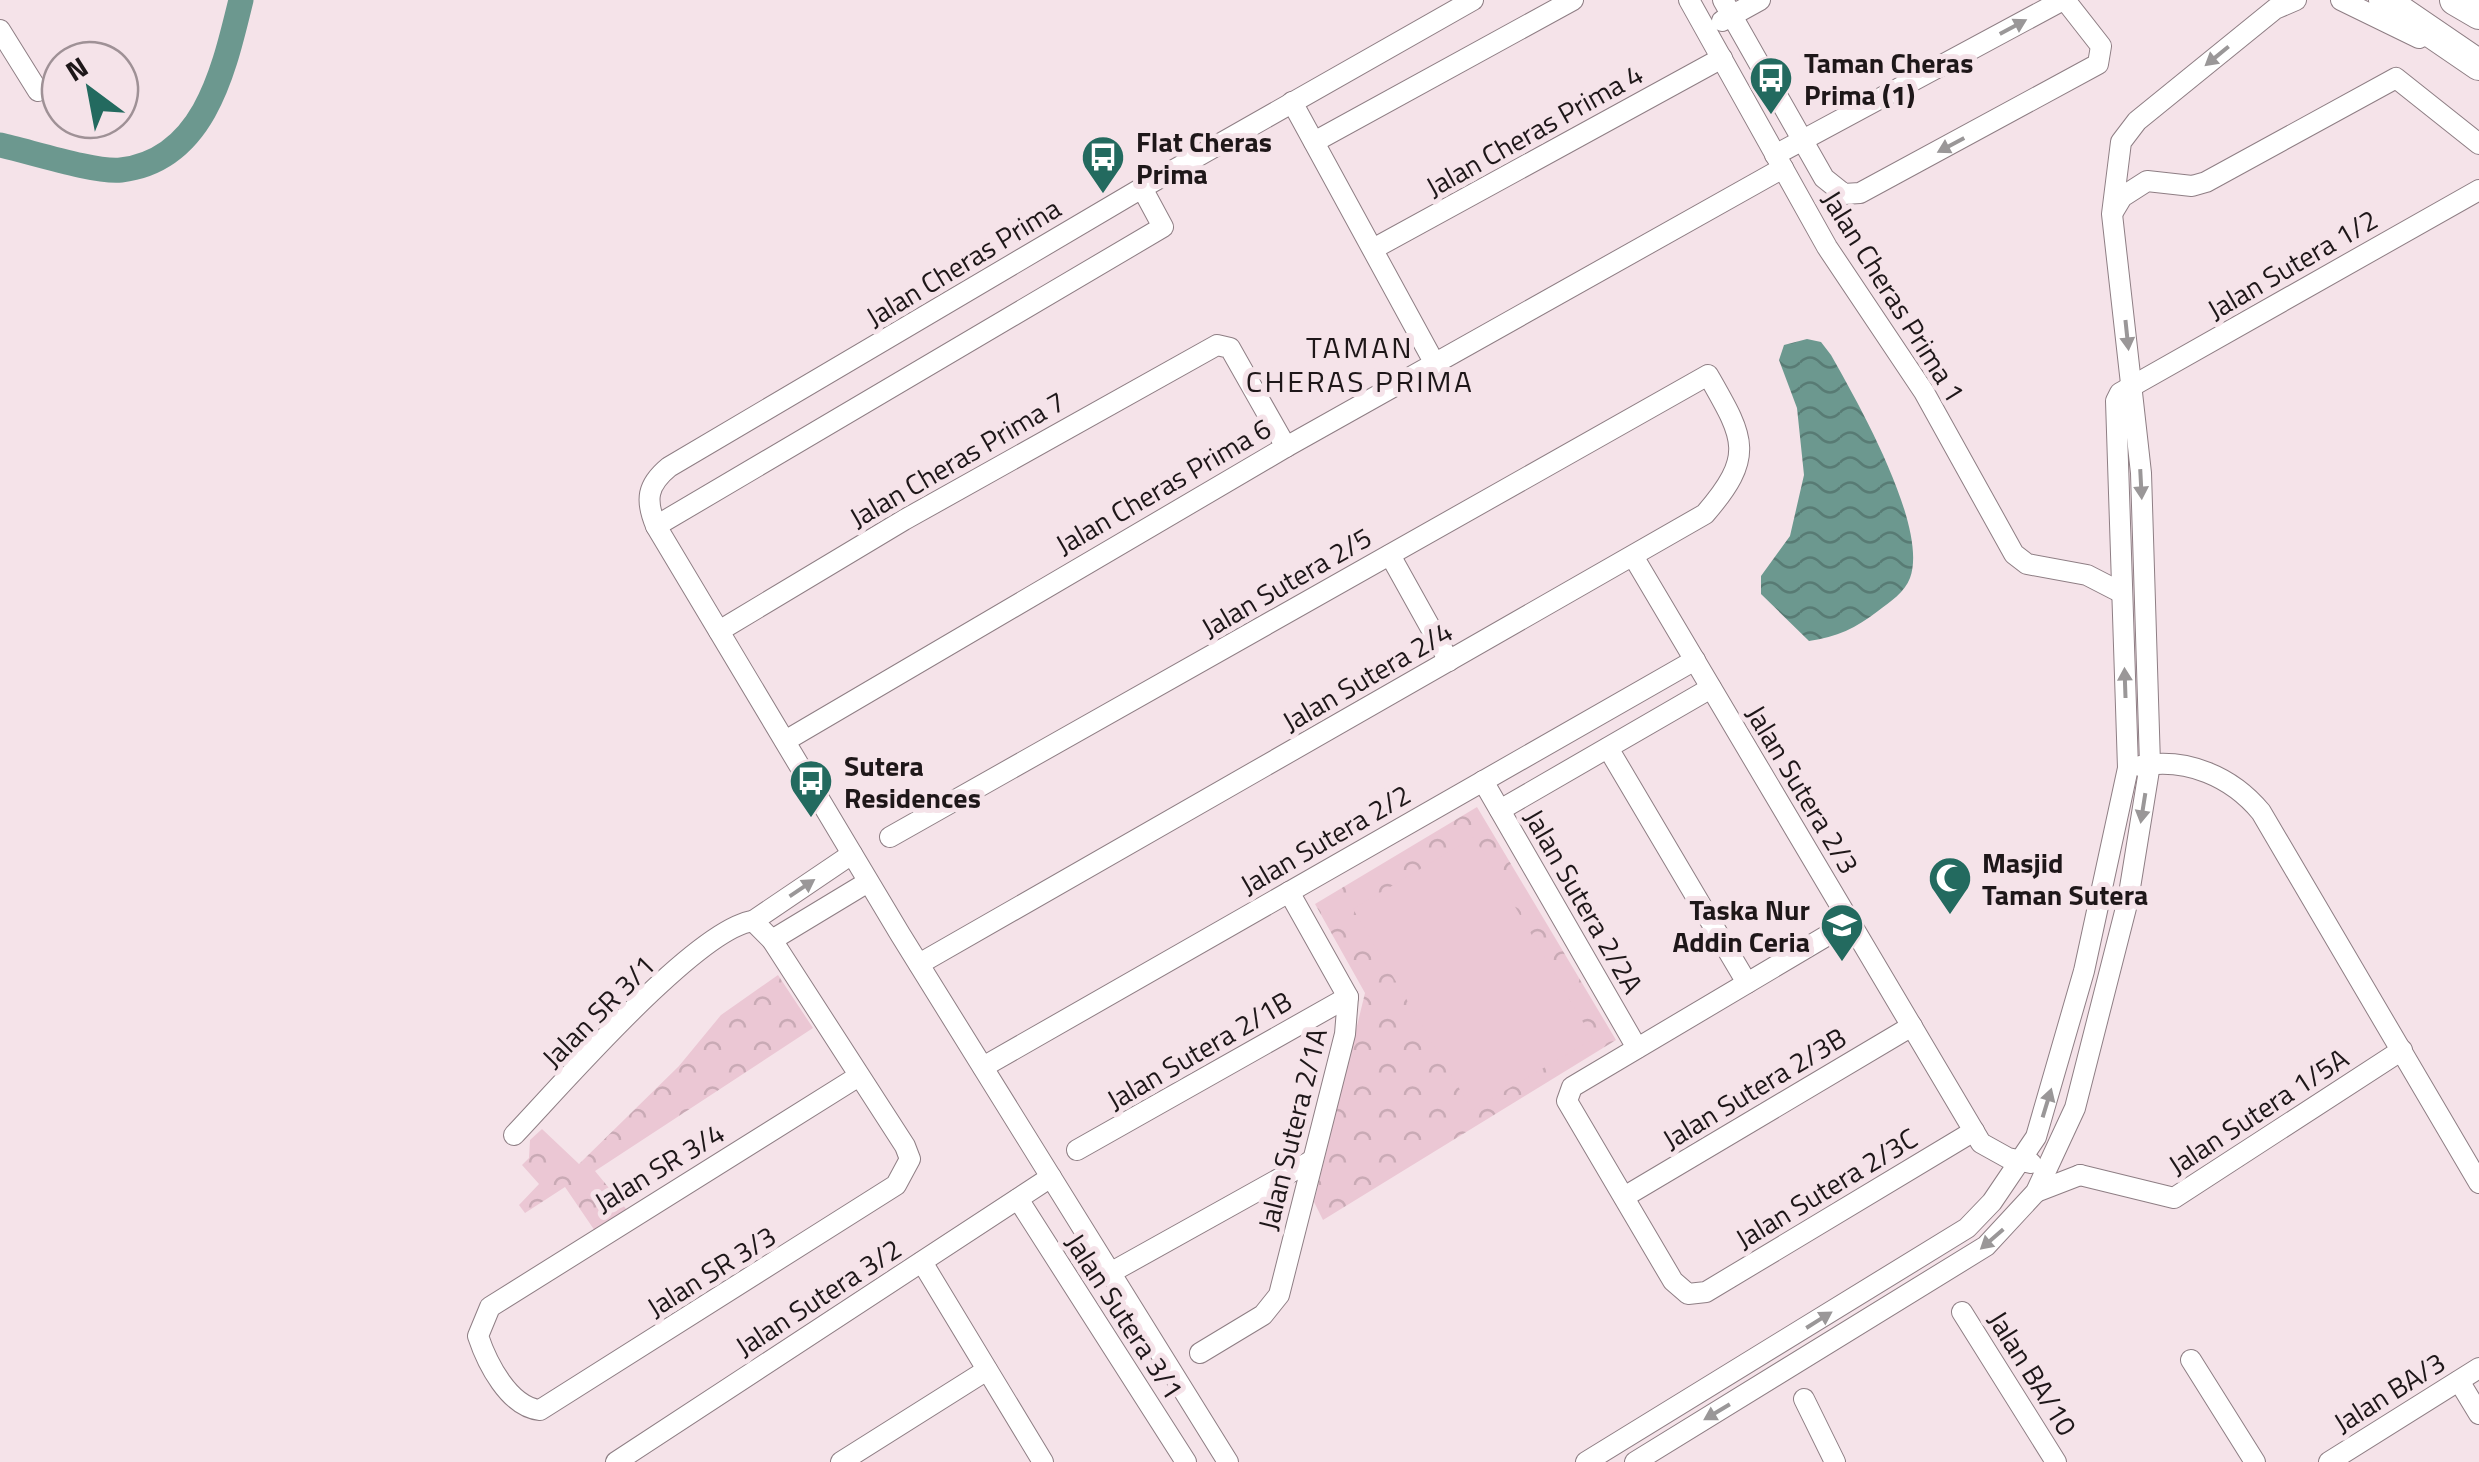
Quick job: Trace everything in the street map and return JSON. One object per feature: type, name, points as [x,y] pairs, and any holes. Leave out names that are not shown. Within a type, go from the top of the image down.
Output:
[{"type":"highway","points":[[2384,0],[2479,67]]},
{"type":"highway","points":[[2455,0],[2479,14]]},
{"type":"street","name":"Jalan Cheras Prima","points":[[656,526],[648,494],[655,479],[669,468],[1142,188],[1473,0]]},
{"type":"street","points":[[1314,142],[1574,0]]},
{"type":"street","name":"Jalan Cheras Prima 1","points":[[1690,0],[1826,247],[1924,392],[2014,554],[2027,564],[2087,576],[2122,593]]},
{"type":"street","points":[[1706,30],[1728,8],[1760,0]]},
{"type":"street","points":[[1728,8],[1824,178],[1844,194],[1860,194],[2098,64],[2101,46],[2064,0]]},
{"type":"street","name":"Jalan Cheras Prima 6","points":[[784,741],[1779,162],[1804,138],[2064,0]]},
{"type":"street","points":[[1635,1462],[1986,1246],[2036,1192],[2049,1167],[2075,1108],[2128,900],[2150,764],[2148,618],[2132,387],[2112,214],[2121,142],[2137,121],[2261,20],[2296,0]]},
{"type":"street","points":[[2341,0],[2479,67]]},
{"type":"street","points":[[0,30],[38,91]]},
{"type":"street","name":"Jalan Cheras Prima 4","points":[[1372,249],[1722,58]]},
{"type":"street","points":[[2112,214],[2122,198],[2147,180],[2192,186],[2206,182],[2396,78],[2479,144]]},
{"type":"street","points":[[1292,102],[1435,364]]},
{"type":"street","points":[[2121,142],[2147,180]]},
{"type":"street","points":[[1142,188],[1162,226],[656,526],[918,964],[1228,1462]]},
{"type":"street","name":"Jalan Sutera 1/2","points":[[2132,387],[2479,190]]},
{"type":"street","name":"Jalan Cheras Prima 7","points":[[719,631],[1035,445],[1217,345],[1226,344],[1286,447]]},
{"type":"street","name":"Jalan Sutera 2/5","points":[[890,838],[1708,375]]},
{"type":"street","name":"Jalan Sutera 2/4","points":[[918,964],[1705,514],[1740,466],[1742,446],[1736,425],[1708,375]]},
{"type":"street","points":[[1586,1462],[1967,1228],[2036,1137],[2071,1022],[2128,768],[2116,401],[2132,387]]},
{"type":"street","points":[[2087,576],[2121,552]]},
{"type":"street","points":[[1390,555],[1449,661]]},
{"type":"street","name":"Jalan Sutera 2/3","points":[[1633,556],[1974,1132],[1992,1152],[2049,1167]]},
{"type":"street","name":"Jalan Sutera 2/2","points":[[982,1067],[1694,660]]},
{"type":"street","points":[[1500,810],[1711,688]]},
{"type":"street","points":[[1608,748],[1747,983]]},
{"type":"street","points":[[2128,768],[2150,764],[2206,770],[2246,794],[2277,838],[2479,1183]]},
{"type":"street","name":"Jalan Sutera 2/2A","points":[[1483,781],[1637,1048]]},
{"type":"street","points":[[852,854],[752,921],[772,940],[859,1076]]},
{"type":"street","points":[[772,940],[868,882]]},
{"type":"street","name":"Jalan Sutera 2/1A","points":[[1200,1354],[1272,1307],[1279,1295],[1345,1034],[1348,997],[1289,892]]},
{"type":"street","name":"Jalan SR 3/1","points":[[514,1135],[618,1026],[724,931],[752,921]]},
{"type":"street","points":[[1624,1197],[1567,1102],[1572,1087],[1850,922]]},
{"type":"street","name":"Jalan Sutera 2/1B","points":[[1077,1150],[1348,997]]},
{"type":"street","name":"Jalan Sutera 2/3B","points":[[1624,1197],[1912,1026]]},
{"type":"street","name":"Jalan Sutera 1/5A","points":[[2080,1175],[2174,1198],[2402,1050]]},
{"type":"street","name":"Jalan SR 3/3","points":[[527,1408],[540,1410],[556,1403],[896,1185],[910,1159],[859,1076]]},
{"type":"street","name":"Jalan SR 3/4","points":[[527,1408],[484,1352],[478,1336],[490,1307],[859,1076]]},
{"type":"street","name":"Jalan Sutera 2/3C","points":[[1624,1197],[1673,1281],[1688,1294],[1706,1292],[1974,1132]]},
{"type":"street","points":[[2036,1192],[2080,1175],[2063,1136]]},
{"type":"street","points":[[1110,1272],[1311,1161]]},
{"type":"street","name":"Jalan Sutera 3/2","points":[[625,1460],[1051,1177]]},
{"type":"street","name":"Jalan Sutera 3/1","points":[[1018,1199],[1186,1462]]},
{"type":"street","points":[[922,1262],[1043,1462]]},
{"type":"street","name":"Jalan BA/10","points":[[1962,1312],[2056,1462]]},
{"type":"street","points":[[2191,1360],[2254,1462]]},
{"type":"street","name":"Jalan BA/3","points":[[2329,1462],[2479,1368]]},
{"type":"street","points":[[840,1462],[987,1370]]},
{"type":"street","points":[[2458,1381],[2479,1414]]},
{"type":"street","points":[[1804,1399],[1835,1462]]},
{"type":"green space","points":[[1477,807],[1616,1040],[1323,1220],[1314,1202],[1365,993],[1315,904]]},
{"type":"green space","points":[[1474,837],[1593,1039],[1472,1110],[1353,909]]},
{"type":"green space","points":[[778,975],[813,1028],[595,1171],[627,1210],[595,1231],[565,1187],[525,1213],[519,1205],[539,1184],[522,1165],[529,1158],[530,1140],[542,1129],[579,1164],[679,1066],[721,1015]]},
{"type":"water","points":[[1807,339],[1821,342],[1831,355],[1872,432],[1900,497],[1913,556],[1908,583],[1892,600],[1854,627],[1809,641],[1761,594],[1761,576],[1790,536],[1804,475],[1797,408],[1779,360],[1784,345]]},
{"type":"waterway","points":[[0,145],[110,170],[150,163],[173,149],[206,107],[227,54],[241,0]]},
{"type":"place","name":"Taman Cheras Prima (1)","points":[[1771,116]]},
{"type":"place","name":"Flat Cheras Prima","points":[[1103,195]]},
{"type":"place","name":"Sutera Residences","points":[[811,819]]},
{"type":"place","name":"Masjid Taman Sutera","points":[[1950,916]]},
{"type":"place","name":"Taska Nur Addin Ceria","points":[[1842,963]]},
{"type":"district","name":"TAMAN CHERAS PRIMA","points":[[1360,364]]}]
